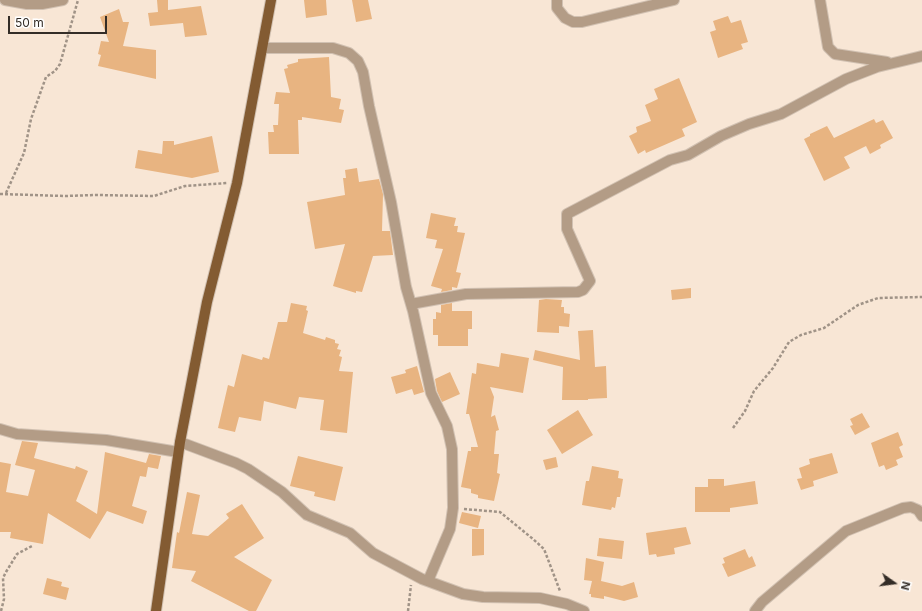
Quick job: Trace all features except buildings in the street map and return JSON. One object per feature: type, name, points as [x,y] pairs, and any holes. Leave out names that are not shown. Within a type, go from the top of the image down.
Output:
[{"type":"main road","points":[[156,611],[179,447],[207,302],[237,183],[271,0]]},
{"type":"street","points":[[5,0],[27,4],[42,4],[64,0]]},
{"type":"street","points":[[557,0],[557,8],[565,18],[573,22],[582,22],[674,0]]},
{"type":"street","points":[[820,0],[828,47],[835,54],[892,63]]},
{"type":"street","points":[[263,48],[333,48],[349,53],[358,61],[363,72],[369,106],[380,149],[406,287],[432,394],[447,426],[452,449],[453,508],[450,529],[428,581]]},
{"type":"street","points":[[411,304],[466,294],[578,292],[584,290],[590,281],[567,229],[567,214],[670,160],[688,155],[721,136],[749,124],[782,114],[846,79],[892,63],[922,56]]},
{"type":"street","points":[[0,429],[17,434],[179,447],[236,463],[248,469],[282,492],[307,515],[350,533],[373,554],[428,581],[463,594],[483,598],[525,597],[567,604],[584,611]]},
{"type":"street","points":[[755,611],[762,602],[846,531],[903,508],[911,507],[918,510],[922,516]]},
{"type":"path","points":[[6,193],[24,153],[32,119],[46,77],[55,71],[60,64],[78,0]]},
{"type":"path","points":[[0,194],[154,196],[185,186],[237,183]]},
{"type":"path","points":[[733,428],[745,411],[754,391],[773,368],[789,342],[801,335],[824,328],[858,305],[878,298],[922,297]]},
{"type":"path","points":[[453,508],[500,512],[533,539],[544,550],[552,573],[567,604]]},
{"type":"path","points":[[1,611],[4,599],[3,578],[8,567],[17,554],[32,546]]},
{"type":"path","points":[[408,611],[410,588],[414,575]]}]
